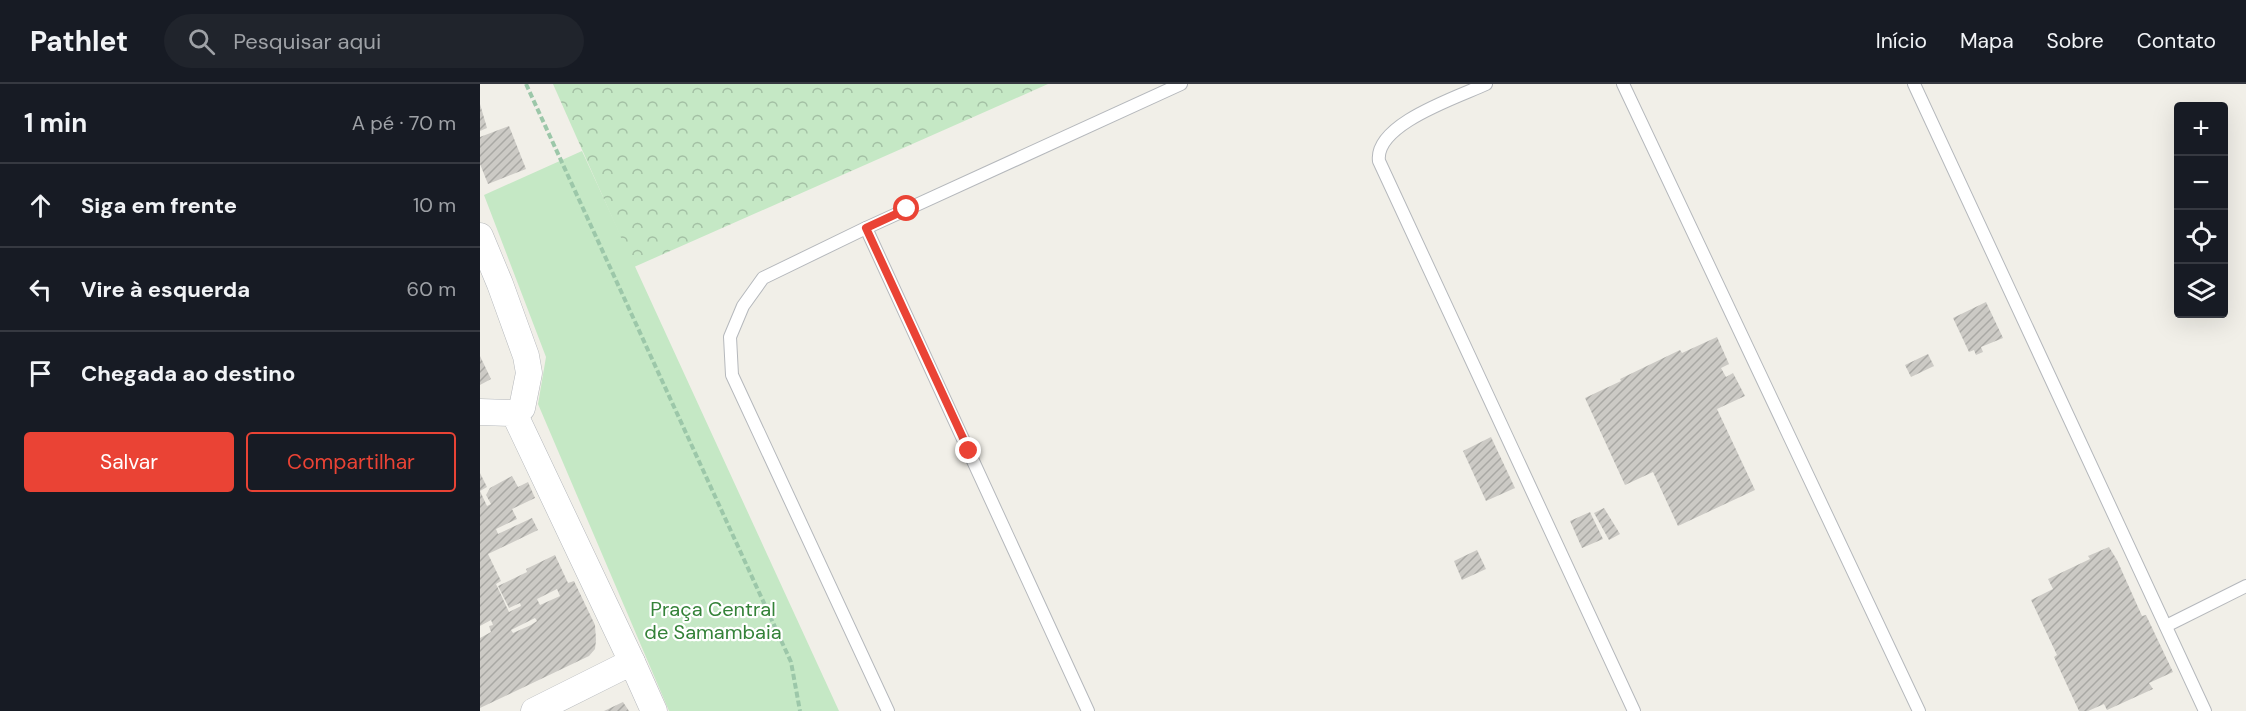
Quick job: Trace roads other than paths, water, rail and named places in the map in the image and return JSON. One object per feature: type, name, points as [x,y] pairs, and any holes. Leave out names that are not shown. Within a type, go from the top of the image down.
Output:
[{"type":"street","points":[[480,236],[526,356],[529,373],[522,408],[514,413],[480,412]]},
{"type":"street","points":[[514,413],[654,711]]},
{"type":"street","points":[[534,711],[632,662]]},
{"type":"lane","points":[[888,711],[732,375],[730,337],[743,306],[763,278],[866,228],[1181,84]]},
{"type":"lane","points":[[1486,84],[1417,115],[1392,131],[1382,141],[1377,152],[1379,161],[1634,711]]},
{"type":"lane","points":[[1623,84],[1919,711]]},
{"type":"lane","points":[[1914,84],[2205,711]]},
{"type":"lane","points":[[866,228],[1088,711]]},
{"type":"lane","points":[[2166,626],[2246,586]]},
{"type":"park label","name":"Praça Central de Samambaia","points":[[713,620]]}]
